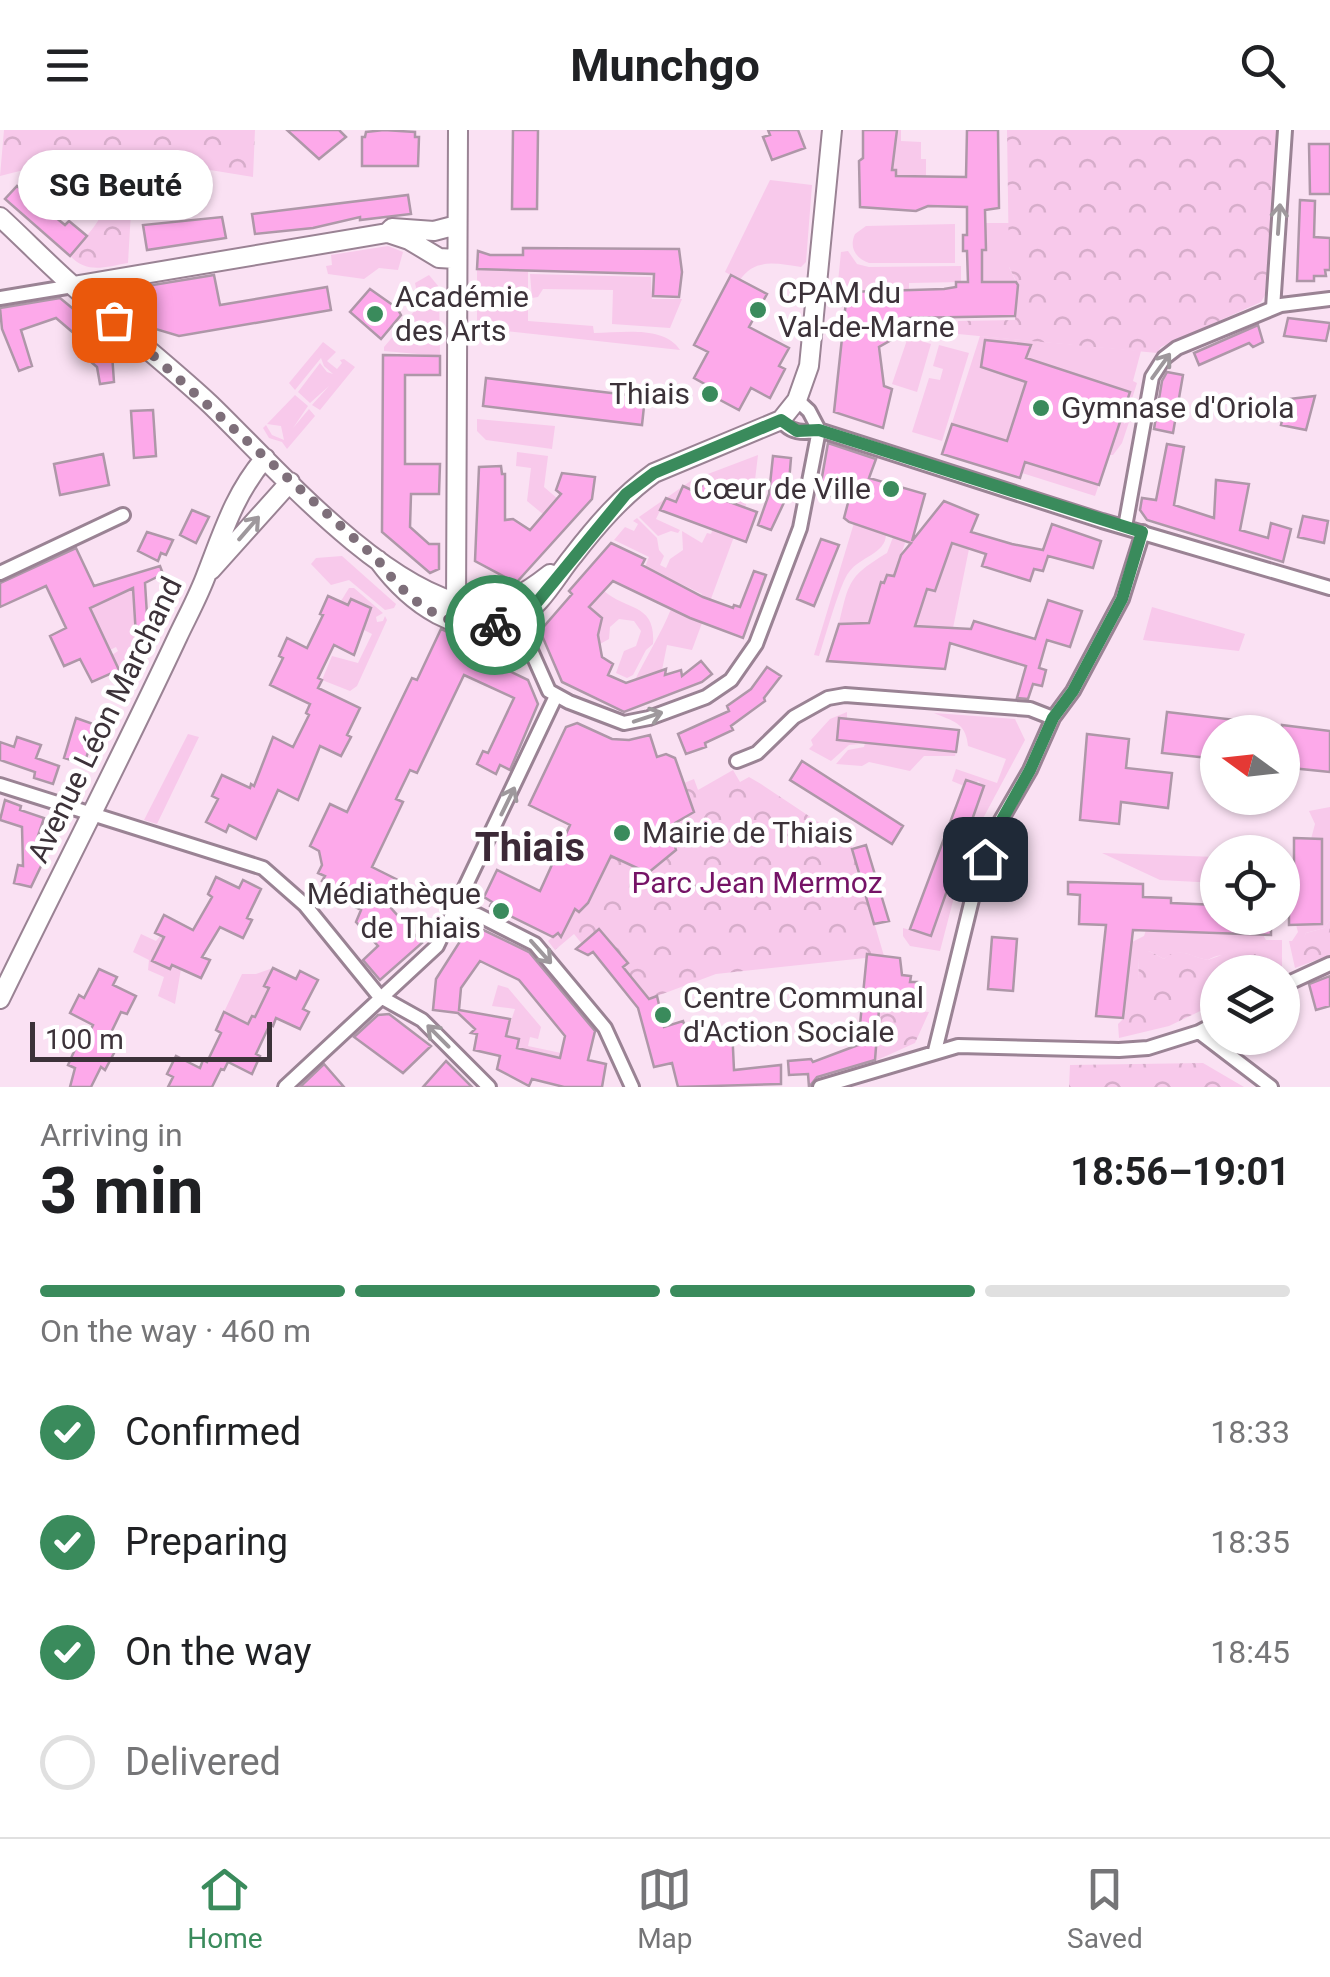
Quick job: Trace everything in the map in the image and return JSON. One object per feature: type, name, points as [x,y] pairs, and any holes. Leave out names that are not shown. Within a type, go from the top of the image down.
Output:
[{"type":"main road","points":[[456,622],[458,130]]},
{"type":"main road","points":[[378,560],[406,595],[430,611],[456,622],[484,626],[516,619],[538,601],[626,494],[654,473],[781,420],[797,400],[808,373],[832,130]]},
{"type":"main road","points":[[0,217],[378,560],[420,589],[456,602],[484,606],[531,589],[573,555]]},
{"type":"main road","points":[[387,233],[392,228],[434,231],[457,225]]},
{"type":"main road","points":[[73,286],[387,233],[418,244],[440,258],[456,259]]},
{"type":"main road","name":"Avenue Léon Marchand","points":[[0,1000],[208,574],[218,540],[244,482],[264,458]]},
{"type":"main road","name":"Avenue Léon Marchand","points":[[208,574],[290,482]]},
{"type":"street","points":[[1273,308],[1285,130]]},
{"type":"street","points":[[0,298],[73,286]]},
{"type":"street","points":[[1125,527],[1150,383],[1157,367],[1177,348],[1273,308],[1330,299]]},
{"type":"street","points":[[516,619],[544,683],[556,696],[608,719],[631,722],[706,697],[738,672],[756,644],[800,528],[819,430],[797,400]]},
{"type":"street","points":[[781,420],[797,431],[819,430],[1330,588]]},
{"type":"street","points":[[0,573],[123,514]]},
{"type":"street","points":[[935,1051],[988,850],[1053,718],[1073,691],[1122,599],[1142,532]]},
{"type":"street","points":[[737,761],[758,752],[811,705],[845,695],[1030,709],[1053,718]]},
{"type":"street","points":[[285,1087],[437,946],[556,696]]},
{"type":"street","points":[[0,785],[263,868],[305,905],[380,996],[422,1020],[489,1087]]},
{"type":"street","points":[[455,908],[535,944],[605,1028],[632,1087]]},
{"type":"street","points":[[1300,978],[1330,964]]},
{"type":"street","points":[[820,1087],[958,1046],[1119,1050],[1148,1048],[1199,1032],[1271,1087]]},
{"type":"green space","points":[[4,130],[255,130],[253,177],[149,160],[147,194],[132,194],[128,263],[90,267],[70,256],[103,212],[112,157],[75,157],[0,176]]},
{"type":"green space","points":[[897,130],[901,130],[901,141],[921,142],[926,176],[896,176],[896,170],[892,170]]},
{"type":"green space","points":[[1007,130],[1277,130],[1265,295],[1261,302],[1161,347],[1157,353],[958,334],[958,321],[1015,320],[1018,285],[1009,267]]},
{"type":"green space","points":[[770,180],[812,185],[806,262],[801,267],[760,265],[740,280],[725,272]]},
{"type":"green space","points":[[976,223],[1009,223],[1009,267],[1016,282],[980,282],[982,250],[986,249]]},
{"type":"green space","points":[[955,224],[955,263],[869,263],[854,252],[855,234],[866,226]]},
{"type":"green space","points":[[388,246],[403,252],[398,270],[379,268],[364,279],[328,274],[326,266],[332,265],[331,255]]},
{"type":"green space","points":[[848,251],[857,264],[869,267],[961,266],[961,282],[909,283],[909,292],[837,292],[841,252]]},
{"type":"green space","points":[[528,264],[528,321],[593,326],[594,333],[653,334],[673,342],[680,350],[477,328],[477,269],[523,270]]},
{"type":"green space","points":[[530,274],[651,277],[652,299],[682,299],[670,328],[612,324],[613,290],[543,289],[538,297],[532,298]]},
{"type":"green space","points":[[429,275],[439,287],[440,356],[384,351],[417,308],[415,283]]},
{"type":"green space","name":"Gymnase d'Oriola","points":[[980,336],[1141,351],[1133,381],[1137,383],[1124,424],[1130,419],[1122,443],[1109,455],[1095,496],[942,454]]},
{"type":"green space","points":[[908,337],[931,344],[917,392],[892,384]]},
{"type":"green space","points":[[323,342],[336,352],[327,361],[337,369],[344,359],[355,367],[320,410],[312,405],[329,386],[310,403],[298,392],[320,363],[333,374],[321,358],[295,390],[289,383]]},
{"type":"green space","points":[[939,345],[969,353],[942,441],[912,432],[929,378],[940,380],[943,369],[933,366]]},
{"type":"green space","points":[[295,395],[308,406],[293,428],[309,409],[315,416],[287,449],[282,442],[269,438],[263,428],[266,425],[272,435],[284,440],[281,426],[267,424]]},
{"type":"green space","points":[[477,419],[555,426],[552,449],[486,440],[477,431]]},
{"type":"green space","points":[[517,452],[548,456],[544,487],[558,499],[544,515],[527,501],[531,468],[516,466]]},
{"type":"green space","points":[[758,455],[755,480],[692,650],[667,645],[662,670],[666,684],[635,680],[671,609],[690,618],[702,594],[645,567],[649,557],[614,540],[625,527],[634,531],[638,524],[633,521],[637,518],[657,538],[664,556],[660,565],[666,568],[670,559],[683,550],[682,531],[702,543],[707,533],[711,534],[728,492],[704,481],[698,493],[683,487],[676,502],[666,498],[692,480]]},
{"type":"green space","points":[[666,498],[656,519],[680,530],[658,536],[639,517]]},
{"type":"green space","points":[[854,523],[886,535],[885,541],[845,578],[819,656],[814,655]]},
{"type":"green space","points":[[898,524],[910,528],[894,576],[887,576],[880,583],[869,623],[839,624],[853,581],[887,553]]},
{"type":"green space","points":[[952,543],[969,549],[953,628],[907,629],[911,617],[918,618],[927,589],[935,590]]},
{"type":"green space","points":[[342,556],[396,604],[394,608],[385,610],[349,580],[331,585],[311,564],[316,558]]},
{"type":"green space","points":[[133,588],[137,647],[119,669],[112,655],[118,651],[116,647],[110,650],[90,608]]},
{"type":"green space","points":[[349,588],[383,613],[376,617],[377,622],[385,616],[387,620],[357,686],[350,691],[322,680],[332,656],[358,663],[372,634],[362,629],[371,608],[352,599],[348,605],[341,601]]},
{"type":"green space","points":[[604,591],[645,614],[653,631],[653,644],[627,678],[616,673],[624,651],[636,646],[641,631],[634,621],[619,619],[610,627],[609,639],[600,644],[598,631],[602,619],[589,607]]},
{"type":"green space","points":[[1152,607],[1245,634],[1239,651],[1143,640]]},
{"type":"green space","points":[[847,712],[847,719],[839,719],[837,739],[859,744],[849,745],[831,761],[809,749],[813,745],[811,740],[830,719]]},
{"type":"green space","points":[[934,713],[1015,719],[1025,740],[980,824],[959,878],[940,951],[910,946],[903,928],[931,936],[984,787],[978,781],[966,780],[964,786],[952,781],[956,769],[997,783],[1006,759],[968,746],[961,727]]},
{"type":"green space","points":[[188,734],[199,737],[157,824],[144,820]]},
{"type":"green space","points":[[865,743],[956,752],[955,756],[924,756],[910,771],[869,762],[862,766],[836,764],[848,750],[864,747]]},
{"type":"green space","name":"Parc Jean Mermoz","points":[[733,770],[740,782],[749,777],[851,844],[884,956],[716,974],[649,999],[623,967],[627,963],[599,930],[582,944],[574,934],[555,950],[548,941],[567,924],[575,909],[579,911],[588,903],[610,853],[648,872],[676,850],[672,837],[675,823],[694,813],[684,783],[694,779],[698,790]]},
{"type":"green space","points":[[1330,807],[1330,920],[1324,928],[1306,933],[1303,941],[1292,941],[1300,935],[1300,925],[1322,923],[1322,839],[1311,839],[1315,824],[1309,811]]},
{"type":"green space","points":[[1102,853],[1200,856],[1200,882],[1160,880]]},
{"type":"green space","points":[[1330,920],[1330,955],[1300,966],[1300,955],[1292,955],[1289,941],[1302,941],[1306,933],[1324,928]]},
{"type":"green space","points":[[1146,930],[1263,935],[1266,940],[1282,940],[1282,955],[1200,958],[1181,953],[1164,959],[1149,951],[1138,960],[1139,977],[1123,1018],[1132,942],[1144,936]]},
{"type":"green space","points":[[141,934],[156,941],[160,936],[164,938],[152,960],[169,969],[173,964],[181,969],[175,1004],[158,996],[164,977],[148,970],[149,960],[133,952]]},
{"type":"green space","points":[[1149,951],[1164,959],[1180,952],[1200,958],[1200,1011],[1169,1026],[1119,1038],[1118,1024],[1124,1018],[1130,990],[1139,977],[1138,960]]},
{"type":"green space","points":[[273,968],[270,989],[248,1024],[224,1012],[242,974]]},
{"type":"green space","points":[[498,985],[508,988],[541,1027],[538,1039],[530,1037],[528,1046],[561,1053],[560,1058],[540,1053],[536,1071],[506,1036],[515,1009],[492,1006]]},
{"type":"green space","points":[[879,1011],[929,1012],[915,1043],[875,1061]]},
{"type":"green space","points":[[1203,1063],[1244,1087],[1069,1087],[1070,1065]]},
{"type":"building","points":[[287,130],[339,130],[346,137],[319,159]]},
{"type":"building","points":[[513,130],[538,130],[537,209],[512,209]]},
{"type":"building","points":[[768,130],[798,130],[805,148],[772,160],[763,137],[770,135]]},
{"type":"building","points":[[863,130],[897,130],[892,170],[896,170],[896,176],[966,177],[967,130],[998,130],[999,208],[985,210],[982,282],[1018,285],[1015,316],[907,318],[905,329],[879,347],[884,386],[892,389],[883,428],[834,412],[847,292],[944,289],[956,287],[956,282],[968,282],[967,251],[963,251],[967,207],[928,206],[916,211],[860,207]]},
{"type":"building","points":[[366,132],[415,132],[415,137],[419,137],[418,166],[362,166],[362,137]]},
{"type":"building","points":[[1309,144],[1330,144],[1330,194],[1310,194]]},
{"type":"building","points":[[148,160],[166,163],[163,195],[147,194]]},
{"type":"building","points":[[17,186],[65,225],[69,221],[87,236],[70,256],[5,199]]},
{"type":"building","points":[[408,195],[411,214],[360,217],[313,228],[255,234],[252,214]]},
{"type":"building","points":[[1300,200],[1315,201],[1314,237],[1330,238],[1330,270],[1325,270],[1326,276],[1314,276],[1314,281],[1297,281]]},
{"type":"building","points":[[222,217],[226,238],[147,250],[143,225]]},
{"type":"building","points":[[523,248],[679,249],[679,297],[653,296],[654,274],[477,269],[478,251],[523,255]]},
{"type":"building","points":[[214,275],[220,305],[327,287],[331,310],[179,336],[152,328],[120,299],[122,290]]},
{"type":"building","points":[[731,275],[767,294],[749,327],[789,348],[779,366],[785,369],[770,398],[751,388],[739,410],[707,393],[710,387],[694,378],[708,352],[694,345]]},
{"type":"building","name":"Académie des Arts","points":[[370,289],[401,315],[381,339],[350,312]]},
{"type":"building","points":[[60,298],[111,340],[114,382],[100,384],[97,367],[77,350],[84,342],[56,318],[21,330],[32,366],[19,371],[2,329],[0,308]]},
{"type":"building","points":[[1288,318],[1330,323],[1326,341],[1284,336]]},
{"type":"building","points":[[1258,325],[1263,342],[1253,347],[1249,343],[1199,365],[1194,353]]},
{"type":"building","name":"Gymnase d'Oriola","points":[[985,340],[1031,345],[1026,358],[1130,392],[1099,485],[1025,462],[1020,478],[942,454],[952,424],[1007,441],[1026,382],[981,367]]},
{"type":"building","points":[[383,355],[440,356],[440,375],[405,375],[405,464],[440,464],[439,494],[411,494],[410,527],[429,544],[439,544],[439,569],[430,573],[382,532]]},
{"type":"building","points":[[1167,372],[1183,375],[1173,433],[1154,429]]},
{"type":"building","points":[[486,378],[645,397],[642,425],[483,406]]},
{"type":"building","points":[[1315,396],[1306,430],[1281,425],[1283,416],[1239,405]]},
{"type":"building","points":[[153,410],[156,456],[134,458],[131,411]]},
{"type":"building","points":[[828,443],[876,459],[869,478],[925,494],[912,541],[944,501],[978,515],[971,532],[1012,544],[1043,550],[1052,524],[1101,541],[1093,568],[1048,556],[1043,571],[1034,569],[1030,581],[982,566],[986,554],[952,543],[935,591],[927,589],[915,626],[971,629],[974,621],[1035,639],[1048,600],[1082,611],[1070,647],[1047,640],[1039,668],[1046,670],[1042,686],[1033,684],[1028,699],[1017,698],[1026,666],[950,643],[945,669],[827,661],[839,624],[869,623],[881,582],[887,575],[894,576],[901,555],[911,543],[849,522],[844,518],[849,499],[819,494]]},
{"type":"building","points":[[1167,444],[1184,447],[1174,505],[1214,518],[1216,480],[1249,484],[1240,530],[1268,538],[1271,523],[1291,529],[1283,562],[1147,520],[1140,510],[1142,498],[1156,500]]},
{"type":"building","points":[[103,454],[109,485],[60,495],[54,464]]},
{"type":"building","points":[[773,456],[791,458],[788,494],[771,530],[758,525],[769,494]]},
{"type":"building","points":[[501,466],[505,474],[505,520],[513,519],[530,530],[561,494],[556,490],[562,473],[595,477],[592,499],[516,583],[475,561],[479,467]]},
{"type":"building","points":[[704,481],[728,492],[724,500],[757,512],[746,542],[660,510],[666,498],[676,502],[683,486],[698,493]]},
{"type":"building","points":[[192,510],[209,517],[196,543],[180,535]]},
{"type":"building","points":[[1303,516],[1328,521],[1324,543],[1298,537]]},
{"type":"building","points":[[147,532],[173,540],[166,555],[161,553],[158,561],[138,551]]},
{"type":"building","points":[[821,539],[839,545],[814,606],[797,599]]},
{"type":"building","points":[[611,543],[645,559],[642,565],[733,608],[740,607],[754,571],[766,575],[743,638],[613,581],[589,607],[602,618],[598,635],[602,657],[613,664],[608,675],[626,683],[666,669],[665,675],[681,670],[682,676],[701,661],[712,674],[702,682],[624,712],[562,682],[540,631]]},
{"type":"building","points":[[76,548],[94,586],[160,566],[163,574],[145,583],[148,631],[155,631],[138,668],[133,588],[90,608],[119,670],[92,682],[80,659],[64,666],[50,636],[66,628],[46,586],[0,607],[0,583]]},
{"type":"building","points":[[328,596],[348,605],[351,599],[371,608],[354,655],[334,645],[318,678],[322,680],[318,688],[360,708],[347,735],[351,737],[341,756],[320,746],[298,800],[278,790],[256,839],[229,825],[226,832],[206,822],[218,799],[212,796],[222,775],[250,788],[251,784],[254,786],[273,737],[293,747],[309,715],[306,713],[310,704],[270,685],[283,658],[279,656],[287,638],[307,648]]},
{"type":"building","points":[[441,629],[502,659],[499,666],[528,680],[538,704],[510,770],[500,765],[496,774],[477,764],[483,751],[488,753],[514,698],[464,675],[417,773],[410,770],[396,799],[403,802],[372,867],[404,883],[391,908],[422,943],[380,980],[363,960],[378,946],[356,922],[361,910],[328,894],[332,886],[322,881],[325,876],[318,873],[322,865],[319,851],[310,846],[330,804],[347,812],[412,678],[417,680]]},
{"type":"building","points":[[767,667],[781,676],[765,701],[731,726],[733,730],[686,754],[678,734],[729,711],[727,706],[751,689]]},
{"type":"building","points":[[1167,712],[1200,716],[1200,757],[1162,753]]},
{"type":"building","points":[[76,718],[96,725],[85,762],[81,763],[64,758]]},
{"type":"building","points":[[839,718],[959,730],[956,752],[837,740]]},
{"type":"building","name":"Mairie de Thiais","points":[[577,723],[612,739],[650,735],[657,757],[666,754],[675,758],[694,812],[675,823],[672,837],[676,850],[648,873],[611,856],[588,903],[579,912],[575,909],[561,937],[558,933],[553,937],[490,906],[492,902],[484,897],[497,870],[540,891],[570,825],[529,805],[566,727]]},
{"type":"building","points":[[1300,727],[1330,731],[1330,772],[1300,769]]},
{"type":"building","points":[[1087,734],[1129,739],[1126,768],[1172,773],[1168,808],[1121,802],[1119,824],[1080,820]]},
{"type":"building","points":[[17,737],[41,745],[36,758],[59,766],[53,784],[34,778],[35,772],[0,760],[0,742],[14,747]]},
{"type":"building","points":[[802,761],[903,826],[892,844],[790,780]]},
{"type":"building","points":[[966,780],[984,786],[931,936],[910,929]]},
{"type":"building","points":[[5,800],[44,818],[36,842],[53,841],[31,887],[14,883],[18,865],[23,866],[22,827],[0,820]]},
{"type":"building","points":[[1300,838],[1322,839],[1322,924],[1300,925]]},
{"type":"building","points":[[866,845],[889,921],[874,924],[852,849]]},
{"type":"building","points":[[216,877],[239,888],[243,880],[261,889],[247,918],[252,920],[243,938],[220,927],[202,957],[210,960],[201,978],[152,961],[164,937],[155,933],[164,915],[193,930],[212,897],[208,894]]},
{"type":"building","points":[[1068,882],[1143,884],[1143,897],[1200,904],[1200,932],[1133,930],[1123,1018],[1096,1016],[1106,925],[1079,924],[1080,895],[1068,894]]},
{"type":"building","points":[[471,924],[529,952],[595,1031],[588,1060],[606,1064],[602,1087],[564,1087],[532,1079],[529,1086],[497,1069],[500,1056],[474,1050],[477,1034],[471,1033],[475,1029],[458,1013],[433,1010],[436,979]],"holes":[[[480,961],[519,980],[565,1036],[560,1058],[517,1048],[519,1039],[506,1036],[510,1019],[459,1010],[461,988]]]},
{"type":"building","points":[[599,929],[628,963],[623,967],[649,999],[657,996],[664,1027],[683,1021],[686,1029],[697,1026],[698,1037],[732,1027],[734,1070],[781,1065],[781,1084],[678,1087],[672,1063],[654,1067],[638,1008],[593,952],[588,955],[576,949]]},
{"type":"building","points":[[992,937],[1017,939],[1013,991],[988,989]]},
{"type":"building","points":[[867,954],[900,958],[902,975],[917,982],[914,1001],[899,1001],[899,1010],[879,1009],[875,1060],[817,1077],[809,1087],[808,1074],[789,1075],[788,1061],[813,1062],[858,1045]]},
{"type":"building","points":[[273,968],[296,979],[300,971],[318,980],[303,1009],[309,1012],[300,1029],[276,1018],[256,1054],[260,1056],[252,1074],[228,1062],[212,1087],[168,1087],[173,1077],[167,1074],[176,1056],[200,1068],[203,1060],[207,1062],[221,1033],[216,1030],[224,1012],[248,1024],[255,1017],[269,988],[264,986]]},
{"type":"building","points":[[99,969],[117,977],[113,985],[136,996],[127,1014],[121,1012],[107,1041],[107,1049],[114,1053],[105,1070],[101,1067],[91,1087],[70,1087],[75,1068],[68,1065],[76,1047],[81,1050],[93,1025],[70,1013],[79,995],[84,998]]},
{"type":"building","points":[[1330,976],[1330,1006],[1316,1010],[1309,984]]},
{"type":"building","points":[[389,1014],[431,1046],[403,1073],[354,1037],[378,1015]]},
{"type":"building","points":[[446,1061],[472,1087],[423,1087]]},
{"type":"building","points":[[324,1064],[344,1087],[300,1087]]},
{"type":"way so far","points":[[114,320],[378,560],[406,595],[456,622],[495,625]]},
{"type":"place","name":"CPAM du Val-de-Marne","points":[[758,310]]},
{"type":"place","name":"Académie des Arts","points":[[375,314]]},
{"type":"place","name":"SG Beuté","points":[[114,320]]},
{"type":"place","name":"Thiais","points":[[710,394]]},
{"type":"place","name":"Gymnase d'Oriola","points":[[1041,408]]},
{"type":"place","name":"Cœur de Ville","points":[[891,489]]},
{"type":"place","name":"Mairie de Thiais","points":[[622,833]]},
{"type":"place","name":"Médiathèque de Thiais","points":[[501,911]]},
{"type":"place","name":"Centre Communal d'Action Sociale","points":[[663,1015]]},
{"type":"district","name":"Thiais","points":[[530,847]]},
{"type":"route","points":[[495,625],[516,619],[538,601],[573,555],[640,483],[654,473],[781,420],[797,431],[819,430],[1142,532],[1122,599],[1073,691],[1053,718],[985,859]]}]
